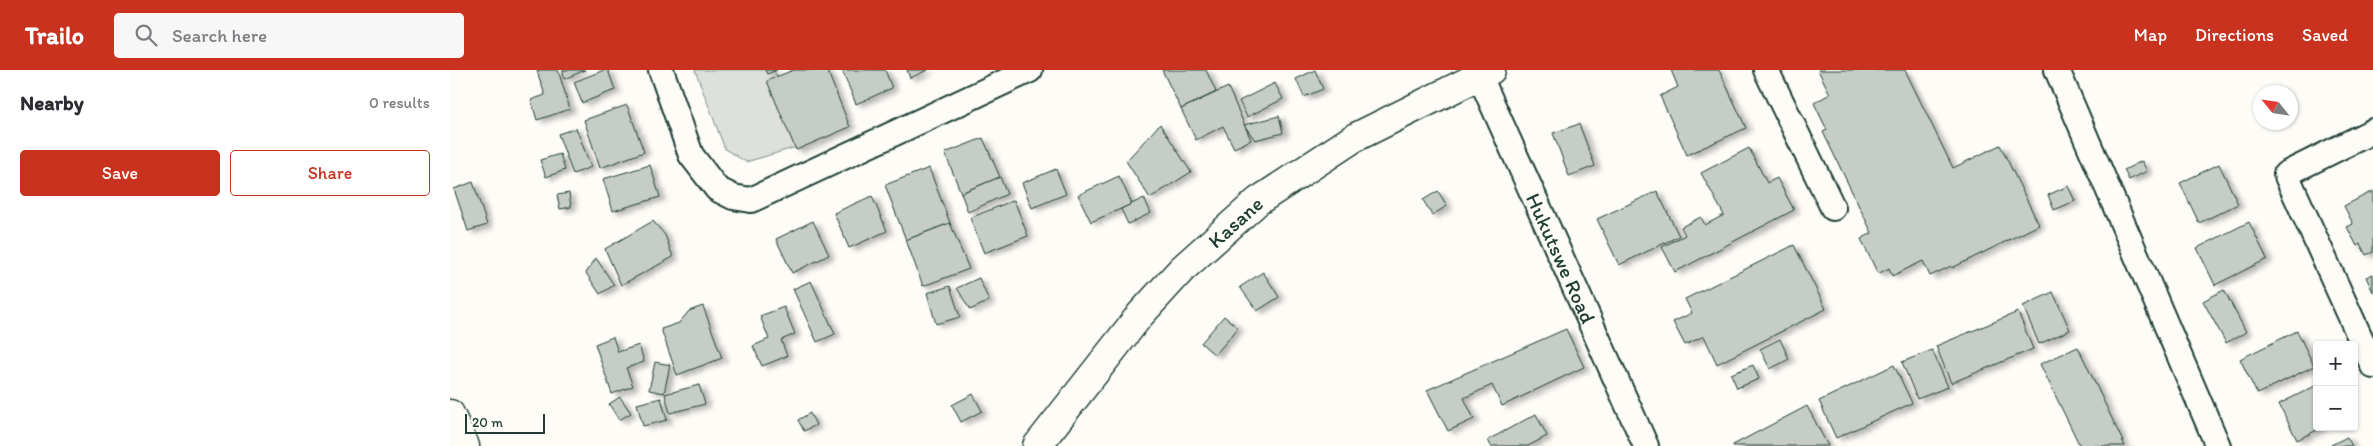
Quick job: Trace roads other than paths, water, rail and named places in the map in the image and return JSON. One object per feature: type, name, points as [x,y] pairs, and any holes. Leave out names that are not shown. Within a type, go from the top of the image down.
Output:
[{"type":"street","points":[[662,70],[691,156],[717,189],[733,197],[751,200],[1030,70]]},
{"type":"street","points":[[1766,70],[1833,208]]},
{"type":"street","points":[[2057,70],[2218,446]]},
{"type":"street","name":"Kasane","points":[[1037,446],[1140,315],[1182,269],[1258,201],[1354,138],[1483,72]]},
{"type":"street","name":"Hukutswe Road","points":[[1483,72],[1646,446]]},
{"type":"street","points":[[2373,131],[2286,174],[2373,366]]},
{"type":"street","points":[[450,414],[465,446]]}]
